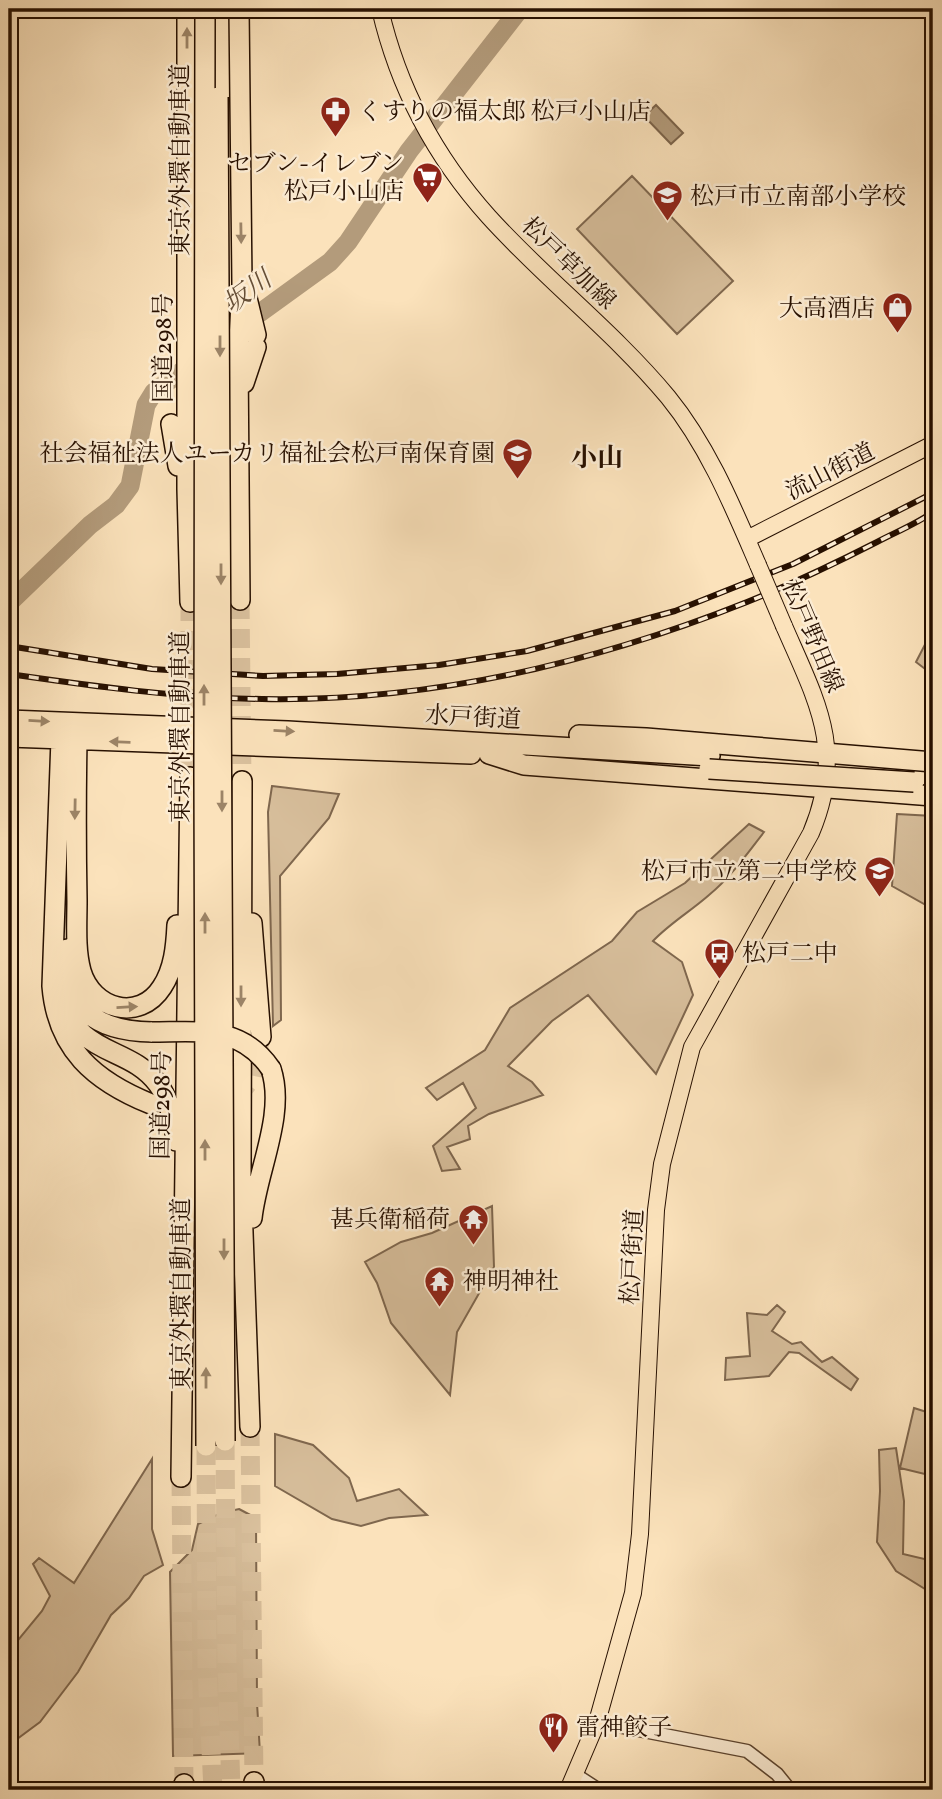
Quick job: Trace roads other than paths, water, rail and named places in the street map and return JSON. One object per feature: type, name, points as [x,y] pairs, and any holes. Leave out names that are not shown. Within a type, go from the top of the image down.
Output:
[{"type":"highway","name":"国道298号","points":[[187,9],[187,489],[190,602]]},
{"type":"highway","name":"東京外環自動車道","points":[[205,9],[204,814],[216,1444],[218,9]]},
{"type":"highway","points":[[239,9],[243,298],[238,358],[240,600]]},
{"type":"highway","points":[[240,397],[256,341],[243,298]]},
{"type":"highway","points":[[187,489],[177,464],[172,418],[188,393]]},
{"type":"highway","name":"水戸街道","points":[[9,720],[69,734],[710,763],[924,777]]},
{"type":"highway","points":[[467,741],[491,735],[530,733],[646,738],[933,762]]},
{"type":"highway","points":[[69,734],[78,953],[86,984],[102,1002],[113,1007],[135,1008],[156,996],[173,962],[180,874],[188,825]]},
{"type":"highway","points":[[69,734],[52,986],[55,1014],[67,1042],[84,1062],[104,1079],[135,1098],[151,1104]]},
{"type":"highway","name":"水戸街道","points":[[9,737],[69,734],[467,741],[710,763]]},
{"type":"highway","points":[[489,754],[524,765],[933,796]]},
{"type":"highway","name":"国道298号","points":[[182,1175],[190,777]]},
{"type":"highway","points":[[242,781],[250,1176],[250,1427]]},
{"type":"highway","points":[[243,817],[261,1037]]},
{"type":"highway","points":[[76,861],[66,962],[74,997],[89,1015],[108,1027],[134,1032],[229,1035],[253,1048],[271,1069],[275,1081],[276,1107],[250,1176]]},
{"type":"highway","points":[[54,972],[63,1006],[80,1032],[92,1043],[142,1068],[163,1091],[174,1128],[182,1175],[181,1477]]},
{"type":"main road","name":"松戸草加線","points":[[380,9],[395,62],[421,121],[456,177],[491,219],[628,353],[670,399],[704,451],[747,539]]},
{"type":"main road","name":"流山街道","points":[[747,539],[933,444]]},
{"type":"main road","name":"松戸野田線","points":[[747,539],[822,716],[828,753]]},
{"type":"main road","name":"松戸街道","points":[[572,1783],[597,1722],[628,1618],[637,1564],[656,1210],[671,1125],[692,1047],[811,833],[826,787],[828,753]]},
{"type":"street","points":[[597,1722],[747,1751],[778,1774],[790,1790]]},
{"type":"street","points":[[572,1783],[599,1790]]},
{"type":"waterway","name":"坂川","points":[[239,328],[330,262],[348,242],[409,151],[520,9]]},
{"type":"waterway","name":"坂川","points":[[9,603],[90,525],[116,505],[130,486],[146,405],[154,392],[198,359]]},
{"type":"tunnel","points":[[240,600],[242,781]]},
{"type":"tunnel","points":[[190,602],[190,777]]},
{"type":"tunnel","points":[[236,1099],[253,1077],[260,1041]]},
{"type":"tunnel","points":[[250,1427],[254,1782]]},
{"type":"tunnel","points":[[225,1441],[231,1790]]},
{"type":"tunnel","points":[[206,1446],[207,1669],[213,1790]]},
{"type":"tunnel","points":[[181,1477],[184,1784]]},
{"type":"railway","points":[[9,646],[152,669],[263,676],[337,674],[439,665],[527,651],[675,611],[793,564],[933,493]]},
{"type":"railway","points":[[9,674],[167,694],[262,699],[386,694],[448,686],[570,660],[689,624],[813,574],[933,512]]},
{"type":"place","name":"くすりの福太郎 松戸小山店","points":[[335,138]]},
{"type":"place","name":"セブン-イレブン 松戸小山店","points":[[427,204]]},
{"type":"place","name":"松戸市立南部小学校","points":[[667,223]]},
{"type":"place","name":"大高酒店","points":[[898,335]]},
{"type":"place","name":"社会福祉法人ユーカリ福祉会松戸南保育園","points":[[518,480]]},
{"type":"place","name":"松戸市立第二中学校","points":[[880,898]]},
{"type":"place","name":"松戸二中","points":[[719,980]]},
{"type":"place","name":"甚兵衛稲荷","points":[[473,1246]]},
{"type":"place","name":"神明神社","points":[[440,1308]]},
{"type":"place","name":"雷神餃子","points":[[553,1754]]},
{"type":"district","name":"小山","points":[[597,457]]}]
